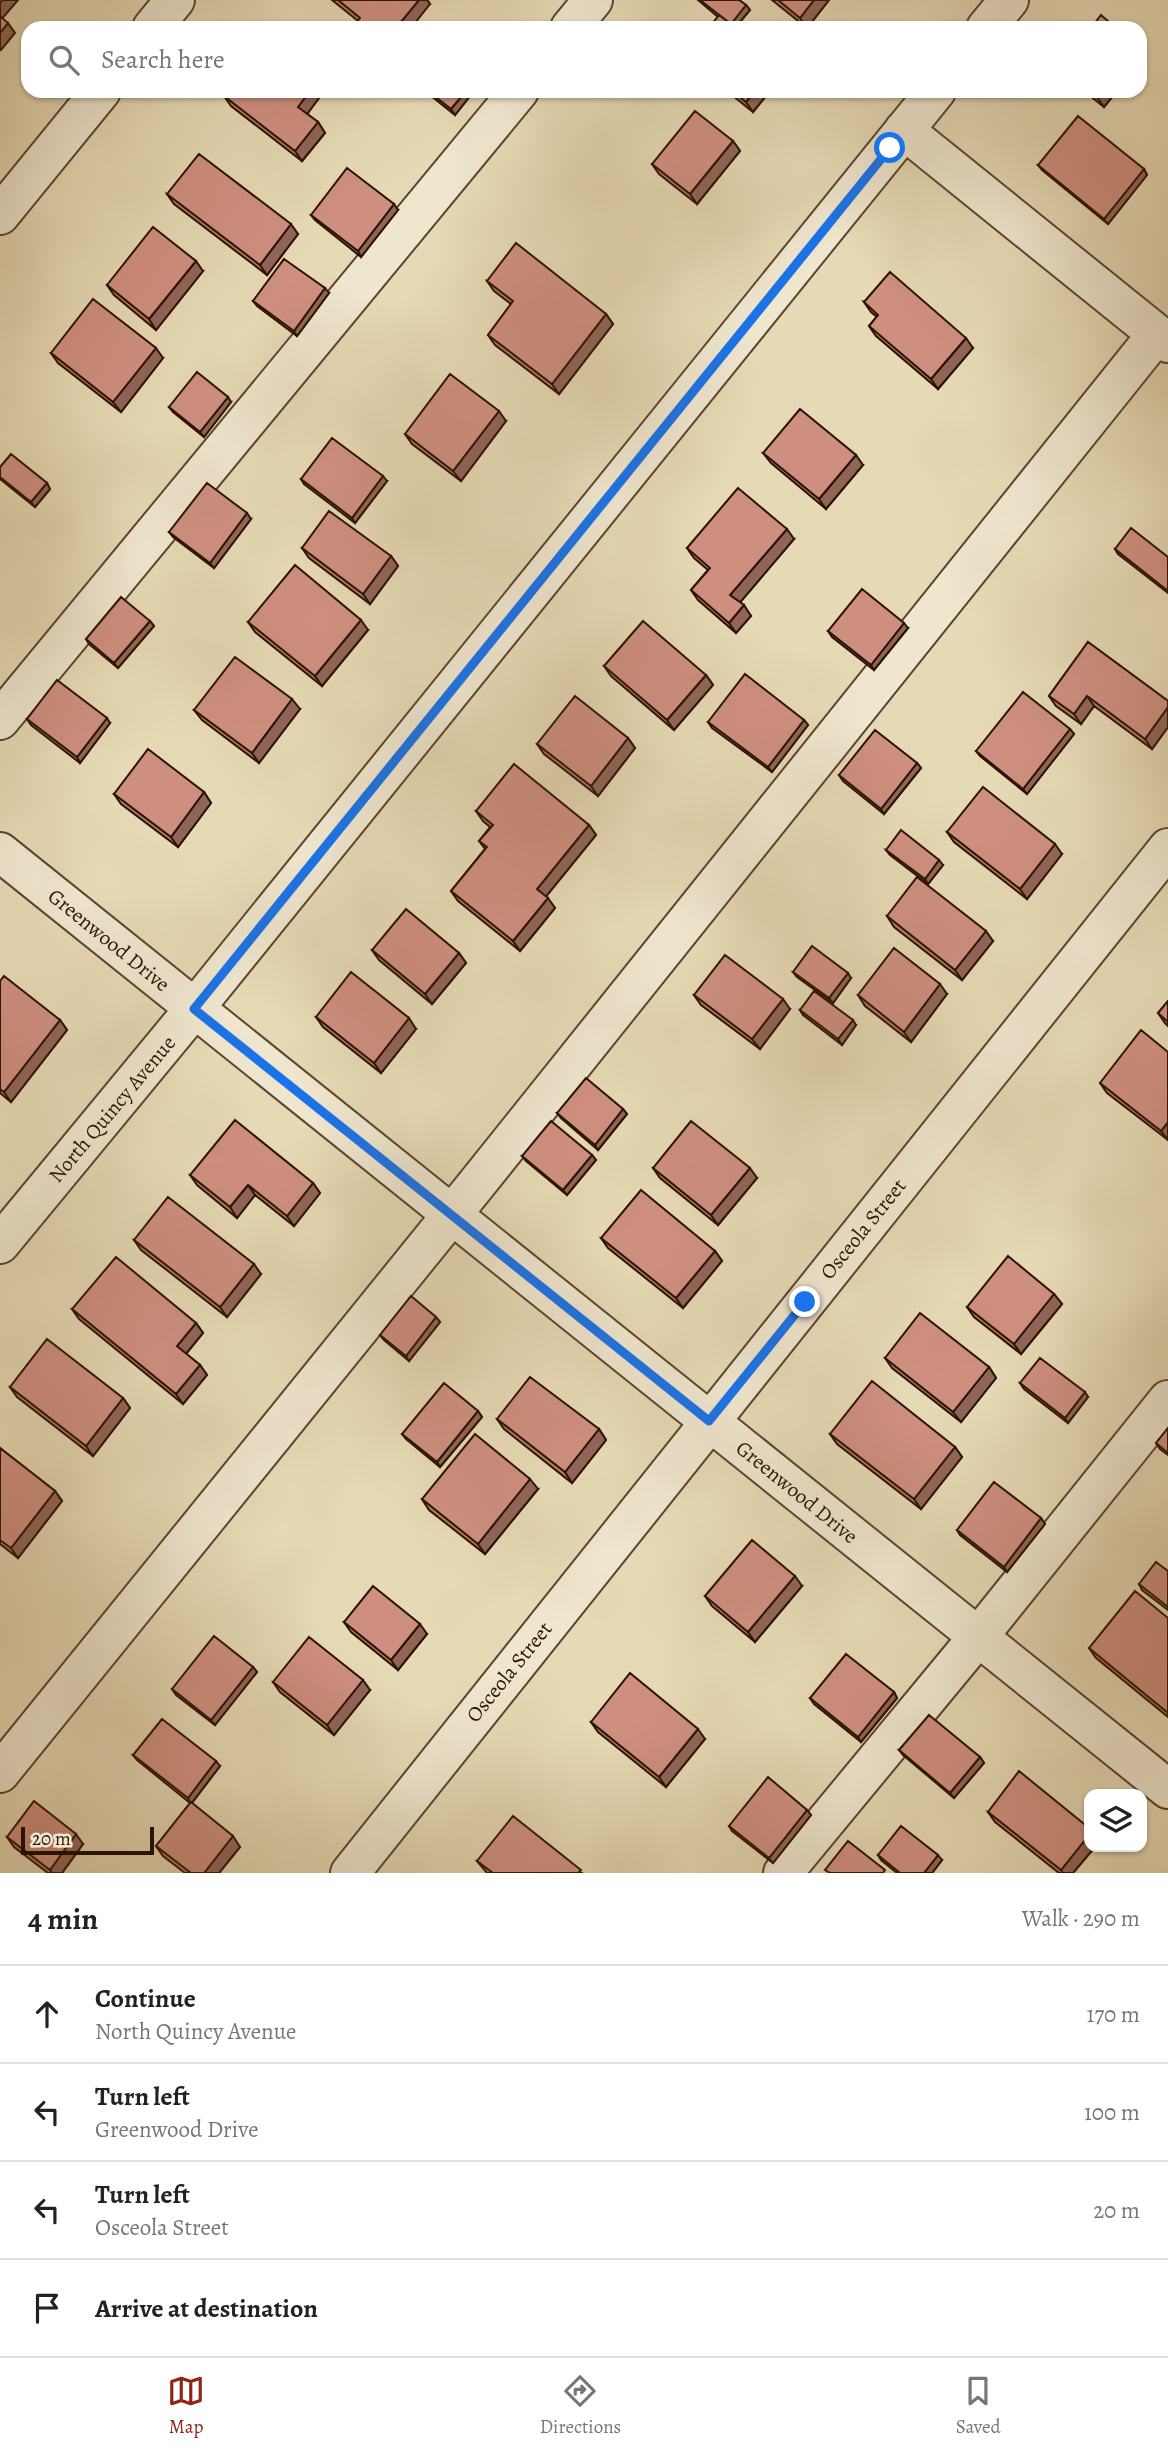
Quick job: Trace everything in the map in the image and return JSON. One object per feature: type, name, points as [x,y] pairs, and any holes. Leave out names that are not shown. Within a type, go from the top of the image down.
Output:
[{"type":"street","points":[[158,21],[175,0]]},
{"type":"street","points":[[576,21],[593,0]]},
{"type":"street","points":[[992,21],[1009,0]]},
{"type":"street","points":[[0,215],[95,98]]},
{"type":"street","points":[[0,720],[513,98]]},
{"type":"street","name":"North Quincy Avenue","points":[[0,1244],[194,1009],[930,98]]},
{"type":"street","points":[[0,1773],[1162,338],[904,130]]},
{"type":"street","name":"Osceola Street","points":[[350,1873],[1168,848]]},
{"type":"street","name":"Greenwood Drive","points":[[0,852],[1168,1789]]},
{"type":"street","points":[[783,1873],[978,1637],[1168,1400]]},
{"type":"building","points":[[338,0],[419,0],[402,21],[358,21],[360,18]]},
{"type":"building","points":[[700,0],[739,0],[746,5],[733,21],[727,21]]},
{"type":"building","points":[[778,0],[814,0],[800,18]]},
{"type":"building","points":[[719,15],[727,21],[714,21]]},
{"type":"building","points":[[1101,15],[1108,21],[1096,21]]},
{"type":"building","points":[[0,16],[8,23],[0,33]]},
{"type":"building","points":[[227,98],[305,98],[298,107],[318,122],[295,151]]},
{"type":"building","points":[[437,98],[460,98],[451,109]]},
{"type":"building","points":[[695,111],[733,141],[690,194],[652,164]]},
{"type":"building","points":[[1078,116],[1144,169],[1104,219],[1038,165]]},
{"type":"building","points":[[199,154],[291,224],[260,265],[167,194]]},
{"type":"building","points":[[347,168],[394,204],[358,251],[311,215]]},
{"type":"building","points":[[153,227],[196,261],[149,319],[107,285]]},
{"type":"building","points":[[516,243],[606,314],[552,384],[488,335],[513,301],[487,281]]},
{"type":"building","points":[[284,259],[325,288],[294,331],[253,301]]},
{"type":"building","points":[[890,272],[966,338],[931,379],[869,326],[878,315],[864,302]]},
{"type":"building","points":[[93,299],[156,348],[113,402],[51,353]]},
{"type":"building","points":[[197,372],[228,397],[200,432],[169,407]]},
{"type":"building","points":[[450,374],[499,411],[453,471],[405,434]]},
{"type":"building","points":[[800,409],[856,455],[819,499],[763,453]]},
{"type":"building","points":[[332,438],[383,476],[352,518],[301,479]]},
{"type":"building","points":[[11,454],[47,483],[31,502],[0,477],[0,467]]},
{"type":"building","points":[[207,483],[247,513],[210,563],[169,532]]},
{"type":"building","points":[[738,488],[787,529],[730,595],[744,605],[729,623],[691,590],[710,568],[687,548]]},
{"type":"building","points":[[329,511],[391,556],[363,594],[302,548]]},
{"type":"building","points":[[1131,528],[1168,557],[1168,591],[1115,549]]},
{"type":"building","points":[[295,565],[361,620],[315,676],[248,622]]},
{"type":"building","points":[[862,589],[904,623],[871,665],[828,631]]},
{"type":"building","points":[[121,597],[150,621],[114,663],[86,639]]},
{"type":"building","points":[[643,621],[706,675],[667,720],[604,666]]},
{"type":"building","points":[[1088,642],[1168,701],[1168,707],[1145,739],[1087,696],[1074,714],[1049,696]]},
{"type":"building","points":[[235,657],[292,699],[252,753],[194,710]]},
{"type":"building","points":[[745,674],[804,720],[768,767],[708,722]]},
{"type":"building","points":[[57,680],[107,718],[77,757],[27,719]]},
{"type":"building","points":[[1023,692],[1070,729],[1023,789],[976,751]]},
{"type":"building","points":[[575,696],[628,738],[591,786],[537,744]]},
{"type":"building","points":[[875,730],[917,763],[881,809],[839,775]]},
{"type":"building","points":[[148,749],[204,792],[171,837],[114,794]]},
{"type":"building","points":[[514,764],[589,825],[537,889],[548,898],[513,941],[451,891],[487,847],[479,841],[493,825],[476,811]]},
{"type":"building","points":[[983,787],[1055,844],[1020,889],[947,832]]},
{"type":"building","points":[[901,830],[939,860],[925,879],[886,850]]},
{"type":"building","points":[[917,877],[986,931],[955,970],[887,916]]},
{"type":"building","points":[[406,909],[459,953],[425,994],[372,950]]},
{"type":"building","points":[[812,946],[848,973],[829,998],[793,972]]},
{"type":"building","points":[[894,948],[940,984],[904,1032],[858,995]]},
{"type":"building","points":[[725,955],[783,999],[752,1039],[694,995]]},
{"type":"building","points":[[351,972],[409,1018],[374,1063],[316,1017]]},
{"type":"building","points":[[4,976],[60,1020],[4,1092],[0,1089],[0,981]]},
{"type":"building","points":[[814,991],[853,1020],[838,1039],[800,1010]]},
{"type":"building","points":[[1168,1001],[1168,1022],[1158,1013]]},
{"type":"building","points":[[1141,1030],[1168,1052],[1168,1122],[1161,1131],[1100,1083]]},
{"type":"building","points":[[586,1078],[623,1109],[595,1145],[557,1113]]},
{"type":"building","points":[[235,1120],[313,1183],[287,1216],[248,1185],[230,1207],[190,1175]]},
{"type":"building","points":[[551,1121],[592,1155],[563,1190],[522,1156]]},
{"type":"building","points":[[691,1121],[750,1168],[711,1215],[653,1168]]},
{"type":"building","points":[[641,1190],[715,1251],[676,1298],[601,1238]]},
{"type":"building","points":[[168,1197],[254,1264],[220,1307],[134,1240]]},
{"type":"building","points":[[1008,1256],[1054,1294],[1014,1344],[967,1307]]},
{"type":"building","points":[[116,1257],[196,1323],[177,1346],[200,1365],[176,1394],[72,1309]]},
{"type":"building","points":[[411,1296],[436,1317],[406,1356],[380,1335]]},
{"type":"building","points":[[920,1313],[989,1367],[953,1412],[885,1358]]},
{"type":"building","points":[[47,1339],[123,1398],[86,1446],[10,1387]]},
{"type":"building","points":[[1040,1358],[1085,1392],[1065,1418],[1020,1383]]},
{"type":"building","points":[[530,1377],[599,1429],[565,1472],[497,1419]]},
{"type":"building","points":[[872,1381],[955,1447],[914,1499],[830,1434]]},
{"type":"building","points":[[444,1383],[478,1411],[437,1462],[402,1434]]},
{"type":"building","points":[[1168,1428],[1168,1453],[1156,1443]]},
{"type":"building","points":[[475,1434],[530,1479],[478,1544],[422,1499]]},
{"type":"building","points":[[0,1448],[55,1491],[11,1548],[0,1540]]},
{"type":"building","points":[[994,1482],[1041,1518],[1004,1567],[957,1530]]},
{"type":"building","points":[[752,1540],[795,1576],[748,1632],[705,1596]]},
{"type":"building","points":[[1156,1562],[1168,1571],[1168,1607],[1139,1584]]},
{"type":"building","points":[[373,1586],[420,1624],[391,1660],[344,1622]]},
{"type":"building","points":[[1135,1591],[1168,1618],[1168,1713],[1089,1648]]},
{"type":"building","points":[[214,1636],[253,1667],[211,1720],[172,1689]]},
{"type":"building","points":[[309,1637],[363,1680],[327,1725],[273,1682]]},
{"type":"building","points":[[846,1654],[894,1692],[858,1737],[810,1698]]},
{"type":"building","points":[[630,1673],[698,1729],[659,1777],[591,1722]]},
{"type":"building","points":[[929,1715],[980,1757],[950,1793],[899,1750]]},
{"type":"building","points":[[162,1719],[216,1761],[188,1798],[133,1755]]},
{"type":"building","points":[[1019,1771],[1084,1824],[1084,1841],[1061,1870],[988,1812]]},
{"type":"building","points":[[768,1777],[807,1810],[769,1858],[729,1826]]},
{"type":"building","points":[[34,1801],[76,1834],[50,1870],[7,1837]]},
{"type":"building","points":[[191,1802],[233,1836],[204,1873],[191,1873],[156,1846]]},
{"type":"building","points":[[513,1816],[581,1870],[578,1873],[493,1873],[477,1861]]},
{"type":"building","points":[[901,1826],[938,1855],[924,1873],[900,1873],[878,1855]]},
{"type":"building","points":[[848,1841],[885,1870],[883,1873],[830,1873],[825,1870]]},
{"type":"route","points":[[805,1302],[709,1421],[194,1009],[890,148]]}]
